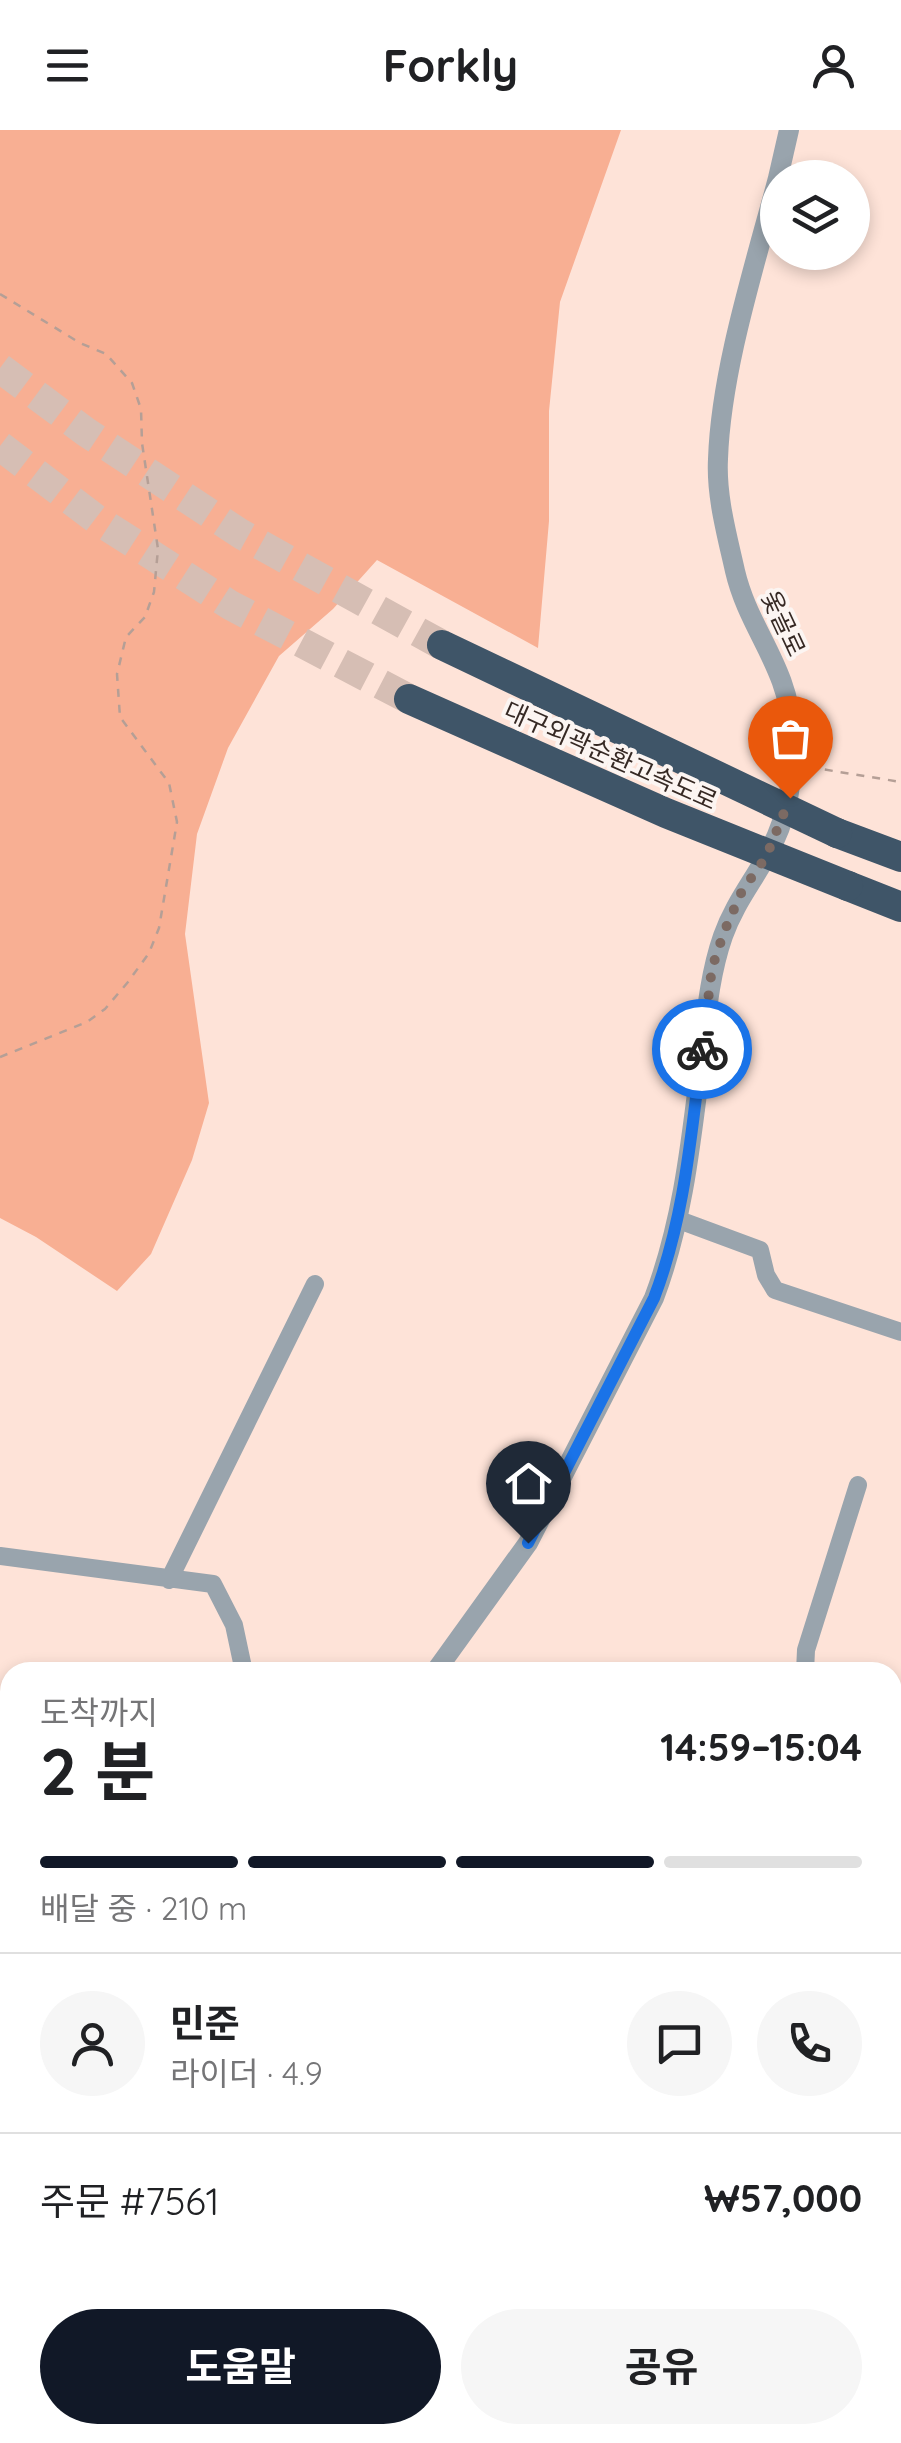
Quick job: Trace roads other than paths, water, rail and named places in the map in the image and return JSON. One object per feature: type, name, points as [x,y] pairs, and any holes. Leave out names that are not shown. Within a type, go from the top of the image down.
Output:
[{"type":"highway","name":"대구외곽순환고속도로","points":[[442,645],[836,833],[901,857]]},
{"type":"highway","name":"대구외곽순환고속도로","points":[[409,698],[666,813],[901,907]]},
{"type":"street","name":"옻골로","points":[[782,160],[788,130]]},
{"type":"street","name":"옻골로","points":[[441,1662],[528,1543],[654,1298],[678,1220],[712,968],[742,891],[766,857],[790,798],[788,694],[774,654],[752,618],[736,576],[717,462],[721,417],[760,253]]},
{"type":"street","points":[[678,1220],[760,1250],[766,1275],[775,1290],[901,1332]]},
{"type":"street","points":[[169,1580],[314,1284]]},
{"type":"street","points":[[805,1662],[858,1485]]},
{"type":"street","points":[[0,1556],[213,1584],[234,1625],[242,1662]]},
{"type":"tunnel","points":[[0,368],[86,432],[241,534],[442,645]]},
{"type":"tunnel","points":[[0,446],[96,519],[230,605],[409,699]]}]
